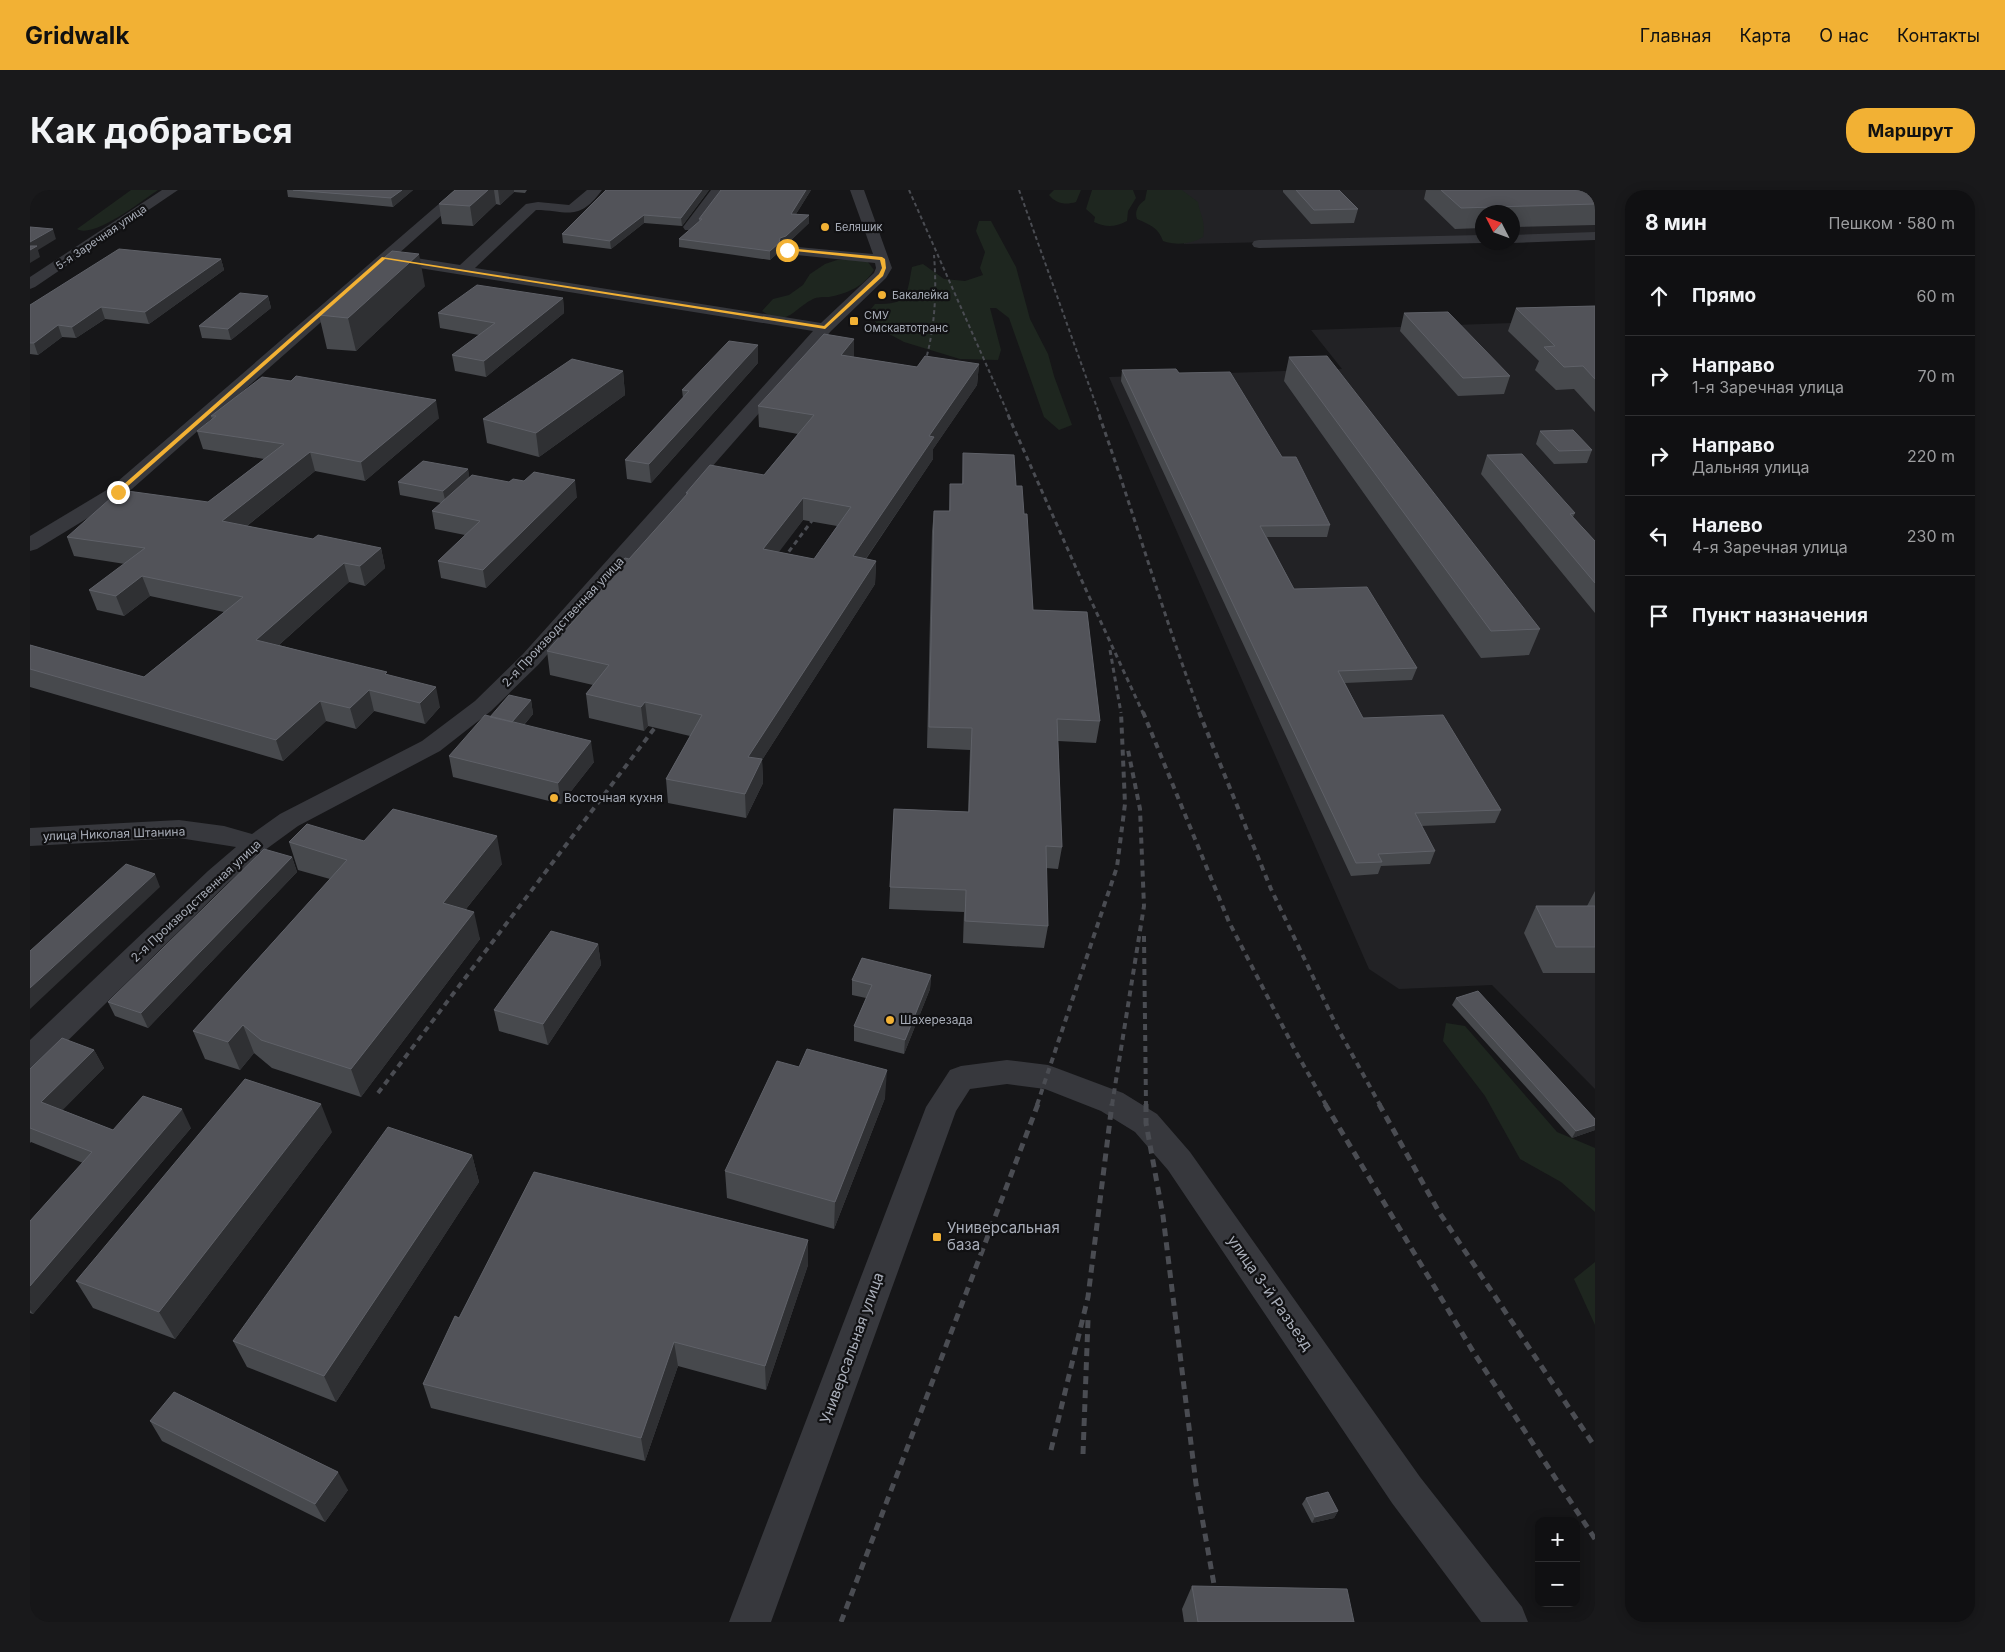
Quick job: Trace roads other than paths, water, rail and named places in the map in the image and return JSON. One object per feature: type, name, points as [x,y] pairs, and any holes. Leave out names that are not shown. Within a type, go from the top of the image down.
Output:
[{"type":"street","name":"5-я Заречная улица","points":[[30,284],[171,190]]},
{"type":"street","points":[[30,545],[118,492],[463,190]]},
{"type":"street","points":[[464,270],[531,207],[539,206],[560,210],[573,209],[595,190]]},
{"type":"street","points":[[690,227],[718,190]]},
{"type":"street","points":[[787,250],[882,259],[857,190]]},
{"type":"street","points":[[1520,239],[1595,236]]},
{"type":"street","points":[[1259,244],[1475,239]]},
{"type":"street","points":[[384,258],[825,328]]},
{"type":"street","name":"2-я Производственная улица","points":[[30,1058],[218,877],[256,844],[289,820],[431,746],[483,706],[553,635],[825,328],[881,275],[884,268],[882,259]]},
{"type":"street","name":"улица Николая Штанина","points":[[30,837],[179,830],[224,835],[256,844]]},
{"type":"street","name":"улица 3-й Разъезд","points":[[961,1078],[1007,1072],[1048,1078],[1112,1102],[1146,1123],[1183,1168],[1406,1490],[1507,1622]]},
{"type":"street","name":"Универсальная улица","points":[[750,1622],[942,1107],[961,1078]]},
{"type":"railway","points":[[909,190],[1009,416]]},
{"type":"railway","points":[[1019,190],[1100,416]]},
{"type":"railway","points":[[923,369],[933,327],[934,255]]},
{"type":"railway","points":[[1008,415],[1143,713]]},
{"type":"railway","points":[[1099,415],[1200,713]]},
{"type":"railway","points":[[778,566],[820,510]]},
{"type":"railway","points":[[1110,650],[1121,713]]},
{"type":"railway","points":[[1037,1105],[1117,867],[1125,804],[1121,712]]},
{"type":"railway","points":[[1143,712],[1229,922],[1296,1052],[1326,1105]]},
{"type":"railway","points":[[1199,712],[1271,889],[1337,1027],[1380,1105]]},
{"type":"railway","points":[[378,1093],[663,717]]},
{"type":"railway","points":[[1112,1105],[1144,906],[1140,809],[1128,750]]},
{"type":"railway","points":[[1144,936],[1146,1105]]},
{"type":"railway","points":[[841,1622],[1038,1104]]},
{"type":"railway","points":[[1051,1450],[1088,1297],[1112,1104]]},
{"type":"railway","points":[[1325,1104],[1474,1353],[1595,1539]]},
{"type":"railway","points":[[1379,1104],[1439,1212],[1595,1447]]},
{"type":"railway","points":[[1146,1105],[1146,1123],[1163,1216],[1196,1484],[1217,1601]]},
{"type":"railway","points":[[1083,1454],[1088,1320]]},
{"type":"place","name":"Беляшик","points":[[825,227]]},
{"type":"place","name":"Бакалейка","points":[[882,295]]},
{"type":"place","name":"СМУ Омскавтотранс","points":[[854,321]]},
{"type":"place","name":"Восточная кухня","points":[[554,798]]},
{"type":"place","name":"Шахерезада","points":[[890,1020]]},
{"type":"place","name":"Универсальная база","points":[[937,1237]]}]
